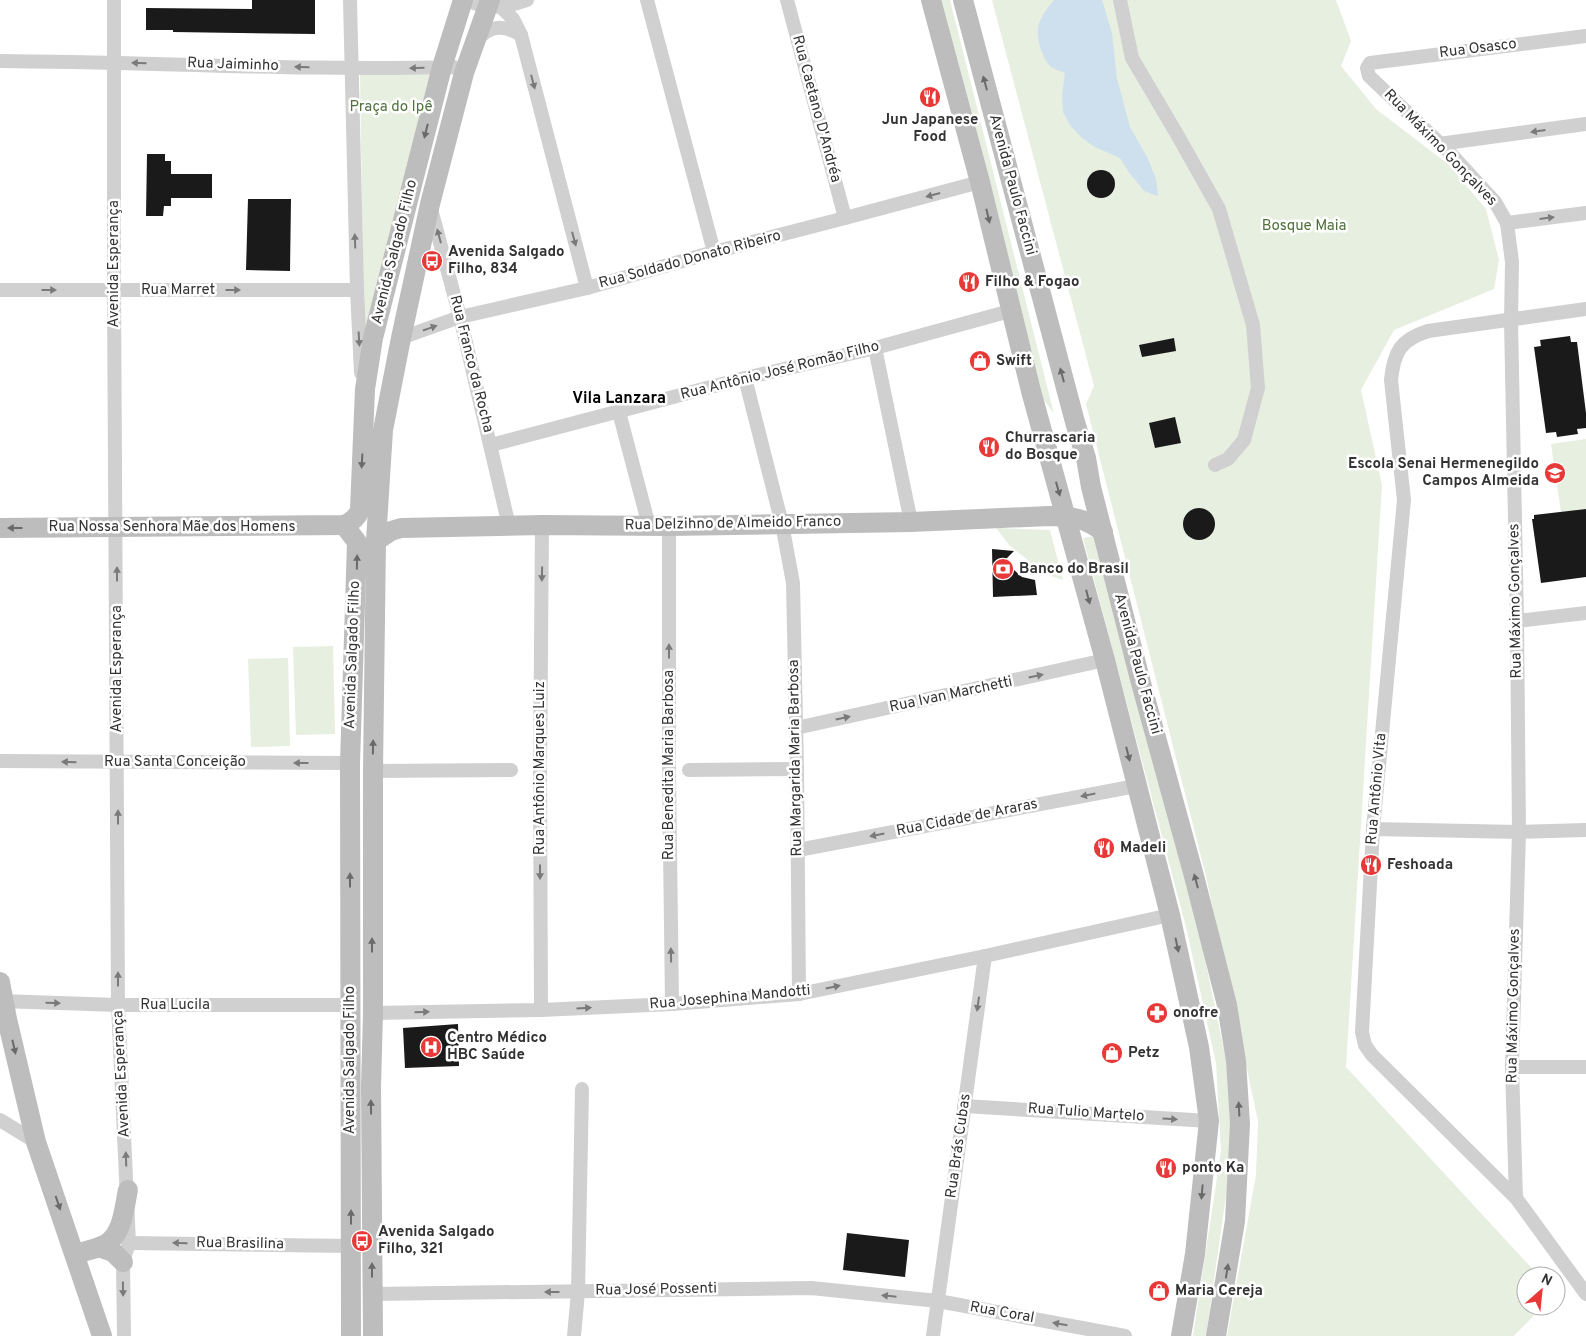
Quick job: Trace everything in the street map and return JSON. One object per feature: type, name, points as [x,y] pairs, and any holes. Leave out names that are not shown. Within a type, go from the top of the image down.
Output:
[{"type":"main road","name":"Avenida Salgado Filho","points":[[351,1336],[350,763],[357,542],[344,525],[354,520],[360,510],[365,389],[373,338],[442,67],[463,0]]},
{"type":"main road","name":"Avenida Paulo Faccini","points":[[931,0],[980,182],[1031,391],[1105,660],[1170,915],[1199,1047],[1209,1121],[1195,1254],[1181,1336]]},
{"type":"main road","name":"Avenida Paulo Faccini","points":[[963,0],[1086,458],[1141,683],[1192,867],[1227,1005],[1236,1061],[1240,1124],[1235,1221],[1216,1336]]},
{"type":"main road","name":"Avenida Salgado Filho","points":[[373,1336],[371,1087],[373,1013],[373,771],[376,541],[383,430],[430,204],[464,73],[474,43],[493,5]]},
{"type":"main road","points":[[1031,391],[1036,398],[1043,422],[1048,427],[1057,432],[1068,429],[1075,422]]},
{"type":"main road","points":[[378,506],[385,516],[401,528]]},
{"type":"main road","name":"Rua Delzihno de Almeido Franco","points":[[376,541],[391,531],[401,528],[911,522],[1066,516],[1086,521],[1103,532]]},
{"type":"main road","name":"Rua Nossa Senhora Mãe dos Homens","points":[[0,528],[344,525]]},
{"type":"main road","points":[[1,994],[36,1142],[102,1336]]},
{"type":"main road","points":[[75,1254],[99,1247],[113,1238],[119,1228],[128,1190]]},
{"type":"main road","points":[[99,1247],[113,1252],[123,1262]]},
{"type":"street","name":"Avenida Esperança","points":[[114,0],[118,1005],[130,1242],[123,1262],[124,1336]]},
{"type":"street","points":[[350,0],[357,290],[364,424]]},
{"type":"street","points":[[468,0],[475,4],[493,5],[524,0]]},
{"type":"street","points":[[647,0],[714,252]]},
{"type":"street","name":"Rua Caetano D'Andréa","points":[[787,0],[845,218]]},
{"type":"street","points":[[1120,0],[1132,58],[1219,209],[1253,325],[1258,388],[1244,440],[1228,458],[1215,465]]},
{"type":"street","points":[[493,5],[513,19],[521,34],[587,288]]},
{"type":"street","points":[[474,43],[486,32],[501,26],[521,34]]},
{"type":"street","name":"Rua Osasco","points":[[1370,62],[1586,36]]},
{"type":"street","name":"Rua Jaiminho","points":[[0,61],[351,68],[454,67],[464,73]]},
{"type":"street","name":"Rua Máximo Gonçalves","points":[[1370,62],[1366,71],[1369,76],[1457,161],[1496,202],[1507,223],[1512,262],[1511,320],[1519,832],[1512,1067],[1516,1198]]},
{"type":"street","points":[[1439,144],[1586,124]]},
{"type":"street","points":[[1457,161],[1471,140]]},
{"type":"street","name":"Rua Soldado Donato Ribeiro","points":[[401,338],[460,317],[587,288],[714,252],[980,182]]},
{"type":"street","name":"Rua Franco da Rocha","points":[[430,204],[460,317],[510,526]]},
{"type":"street","points":[[1507,223],[1586,213]]},
{"type":"street","name":"Rua Marret","points":[[0,290],[357,290]]},
{"type":"street","name":"Rua Antônio Vita","points":[[1586,309],[1417,334],[1402,345],[1392,371],[1391,380],[1404,500],[1373,829],[1362,1032],[1365,1045],[1372,1055],[1516,1198],[1586,1294]]},
{"type":"street","name":"Rua Antônio José Romão Filho","points":[[491,445],[745,378],[875,348],[1010,311]]},
{"type":"street","points":[[875,348],[911,522]]},
{"type":"street","name":"Rua Margarida Maria Barbosa","points":[[745,378],[782,524],[793,582],[799,994]]},
{"type":"street","points":[[619,412],[649,526]]},
{"type":"street","name":"Rua Antônio Marques Luiz","points":[[542,525],[540,770],[542,1010]]},
{"type":"street","name":"Rua Benedita Maria Barbosa","points":[[669,526],[668,770],[672,1004]]},
{"type":"street","points":[[1517,621],[1586,613]]},
{"type":"street","name":"Rua Ivan Marchetti","points":[[796,728],[1105,660]]},
{"type":"street","name":"Rua Santa Conceição","points":[[0,761],[350,763]]},
{"type":"street","points":[[690,770],[797,769]]},
{"type":"street","points":[[373,771],[511,770]]},
{"type":"street","name":"Rua Cidade de Araras","points":[[798,850],[1136,786]]},
{"type":"street","points":[[1373,829],[1519,832],[1586,830]]},
{"type":"street","name":"Rua Josephina Mandotti","points":[[373,1013],[542,1010],[672,1004],[799,994],[985,956],[1170,915]]},
{"type":"street","name":"Rua Brás Cubas","points":[[933,1336],[985,956]]},
{"type":"street","name":"Rua Lucila","points":[[1,994],[118,1005],[350,1006]]},
{"type":"street","points":[[1512,1067],[1586,1067]]},
{"type":"street","points":[[574,1336],[578,1292],[582,1089]]},
{"type":"street","name":"Rua Tulio Martelo","points":[[964,1106],[1209,1121]]},
{"type":"street","points":[[0,1120],[36,1142]]},
{"type":"street","name":"Rua Brasilina","points":[[130,1242],[351,1246]]},
{"type":"street","name":"Rua José Possenti","points":[[372,1294],[811,1288],[938,1302]]},
{"type":"street","name":"Rua Coral","points":[[938,1302],[1126,1336]]},
{"type":"green space","points":[[937,0],[950,0],[1054,414],[1037,390]]},
{"type":"green space","name":"Bosque Maia","points":[[992,0],[1336,0],[1351,41],[1341,66],[1376,109],[1448,164],[1486,209],[1499,260],[1494,289],[1394,330],[1361,390],[1382,485],[1346,1067],[1530,1266],[1516,1266],[1516,1316],[1533,1316],[1514,1336],[1227,1336],[1256,1175],[1258,1121],[1206,876],[1086,404],[1094,386]]},
{"type":"green space","name":"Praça do Ipê","points":[[360,75],[433,75],[364,341]]},
{"type":"green space","points":[[1586,439],[1586,509],[1561,512],[1551,444]]},
{"type":"green space","points":[[996,528],[1050,530],[1063,580],[1036,571],[1028,560],[1010,546]]},
{"type":"green space","points":[[1095,536],[1197,921],[1226,1060],[1232,1154],[1206,1336],[1193,1336],[1221,1151],[1216,1063],[1186,927],[1083,538]]},
{"type":"green space","points":[[333,646],[335,734],[296,735],[293,647]]},
{"type":"green space","points":[[288,658],[290,746],[251,747],[248,659]]},
{"type":"water","points":[[1054,0],[1102,0],[1112,33],[1117,79],[1130,127],[1148,159],[1156,179],[1158,196],[1144,191],[1120,158],[1095,147],[1082,138],[1070,125],[1063,112],[1062,95],[1065,73],[1047,63],[1038,37],[1040,21]]},
{"type":"building","points":[[252,0],[315,0],[315,34],[146,30],[146,8],[252,9]]},
{"type":"building","points":[[147,154],[165,154],[165,161],[171,161],[171,174],[212,174],[212,198],[171,198],[171,206],[164,206],[163,216],[146,216]]},
{"type":"building","points":[[1101,170],[1111,174],[1115,184],[1111,194],[1101,198],[1091,194],[1087,184],[1091,174]]},
{"type":"building","points":[[248,199],[291,199],[290,271],[246,270]]},
{"type":"building","points":[[1570,336],[1571,342],[1577,342],[1586,413],[1586,428],[1577,429],[1578,434],[1557,437],[1556,432],[1546,433],[1534,347],[1541,346],[1540,340]]},
{"type":"building","points":[[1174,338],[1176,351],[1142,357],[1139,345]]},
{"type":"building","points":[[1175,417],[1181,443],[1155,448],[1149,423]]},
{"type":"building","points":[[1199,508],[1205,509],[1210,513],[1214,518],[1214,530],[1210,535],[1205,539],[1199,540],[1193,539],[1188,535],[1184,530],[1183,524],[1184,518],[1188,513],[1193,509]]},
{"type":"building","points":[[1586,509],[1586,577],[1541,583],[1532,519],[1534,519],[1534,515]]},
{"type":"building","name":"Banco do Brasil","points":[[992,549],[1014,551],[1004,561],[1022,577],[1035,580],[1037,595],[993,597]]},
{"type":"building","name":"Centro Médico HBC Saúde","points":[[458,1024],[459,1066],[405,1068],[403,1028]]},
{"type":"building","points":[[847,1233],[909,1240],[905,1277],[843,1270]]},
{"type":"place","name":"Jun Japanese Food","points":[[930,97]]},
{"type":"place","name":"Avenida Salgado Filho, 834","points":[[432,261]]},
{"type":"place","name":"Filho & Fogao","points":[[969,282]]},
{"type":"place","name":"Swift","points":[[980,361]]},
{"type":"place","name":"Churrascaria do Bosque","points":[[989,447]]},
{"type":"place","name":"Escola Senai Hermenegildo Campos Almeida","points":[[1555,473]]},
{"type":"place","name":"Banco do Brasil","points":[[1003,569]]},
{"type":"place","name":"Madeli","points":[[1104,848]]},
{"type":"place","name":"Feshoada","points":[[1371,865]]},
{"type":"place","name":"onofre","points":[[1157,1013]]},
{"type":"place","name":"Centro Médico HBC Saúde","points":[[431,1047]]},
{"type":"place","name":"Petz","points":[[1112,1053]]},
{"type":"place","name":"ponto Ka","points":[[1166,1168]]},
{"type":"place","name":"Avenida Salgado Filho, 321","points":[[362,1241]]},
{"type":"place","name":"Maria Cereja","points":[[1159,1291]]},
{"type":"district","name":"Vila Lanzara","points":[[619,399]]}]
